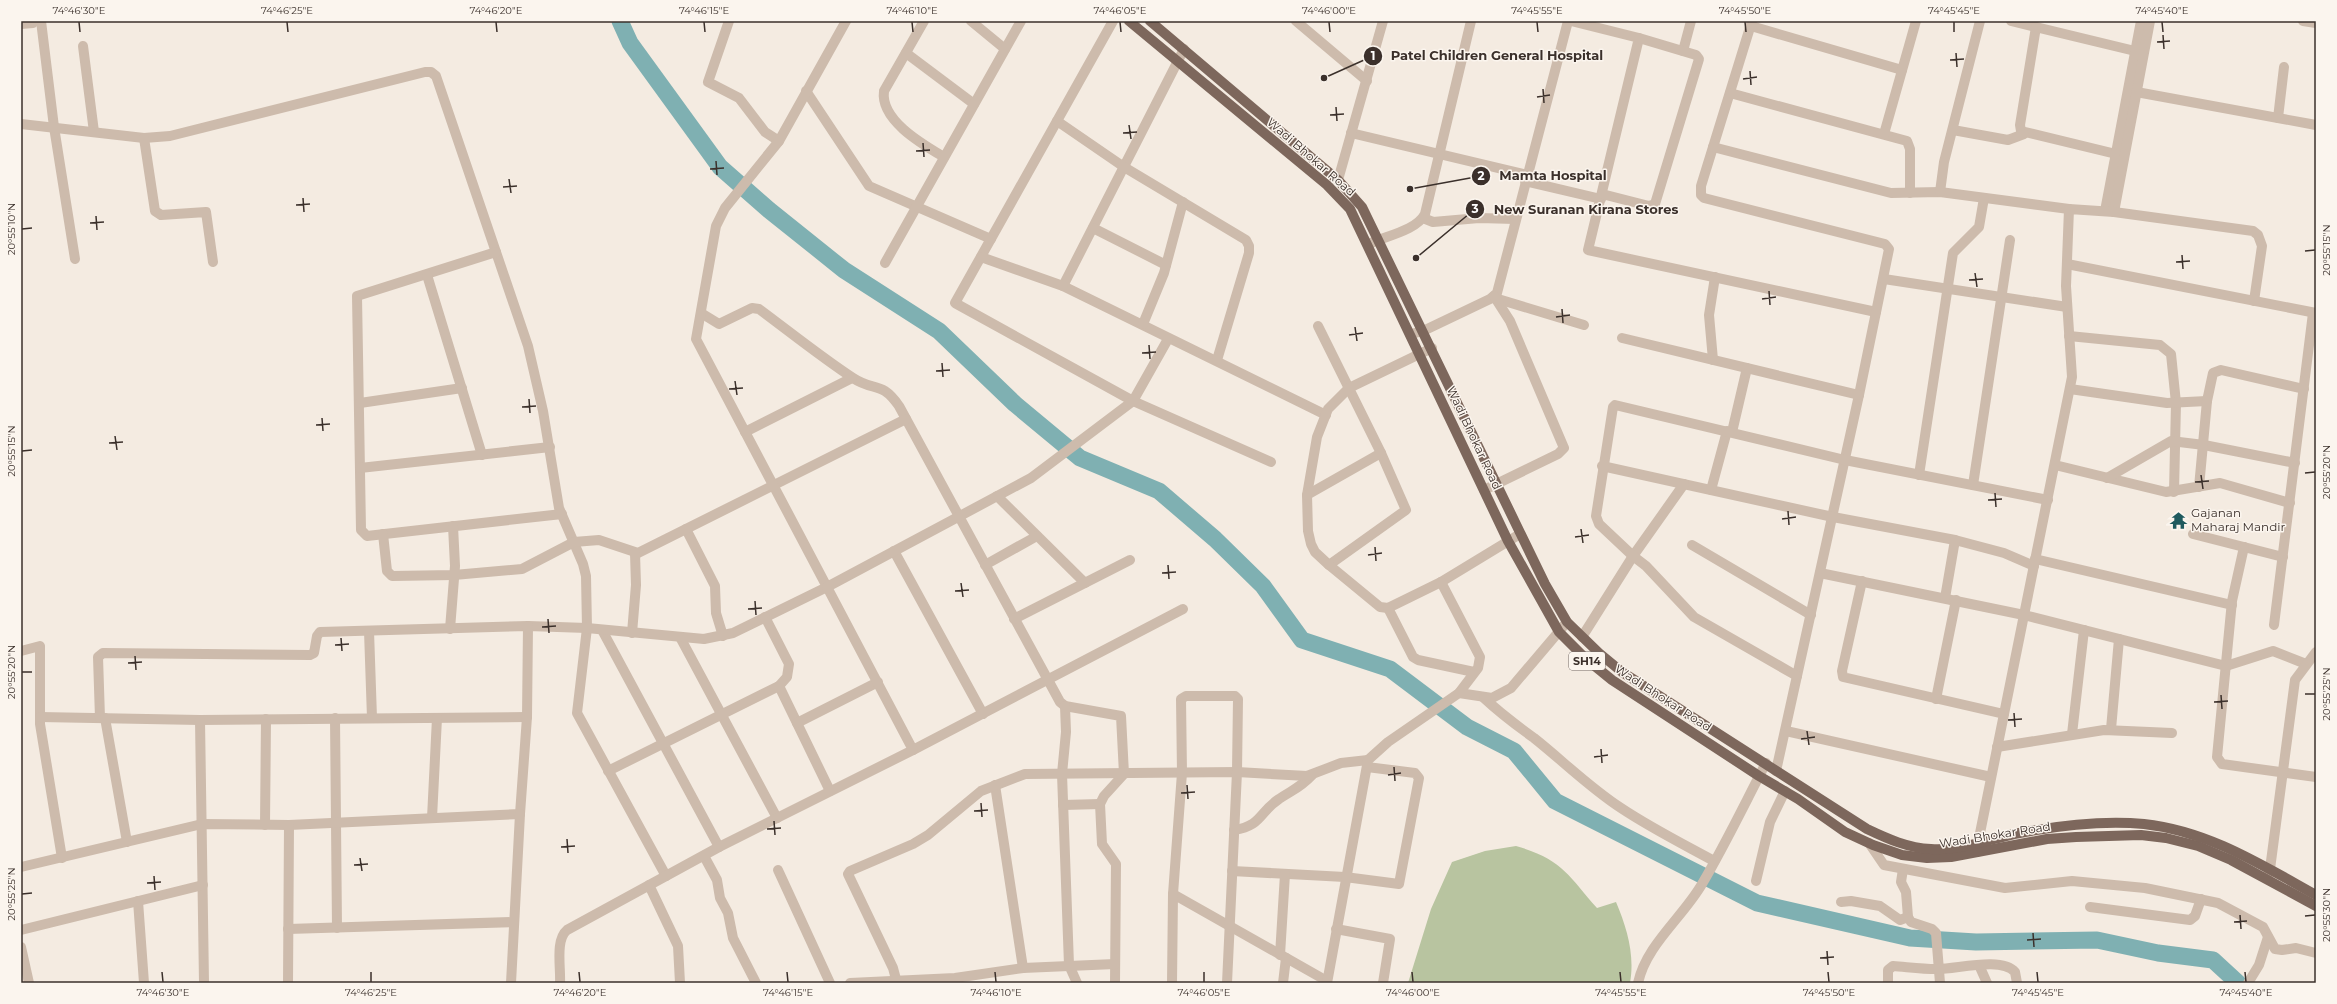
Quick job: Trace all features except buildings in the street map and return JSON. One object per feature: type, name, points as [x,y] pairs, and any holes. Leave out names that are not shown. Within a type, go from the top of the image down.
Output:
[{"type":"main road","name":"Wadi Bhokar Road","points":[[1129,21],[1336,194],[1350,209],[1369,244],[1508,542],[1559,632],[1584,658],[1612,680],[1759,776],[1785,790],[1845,832],[1868,843],[1902,855],[1927,858],[1978,848],[2047,839],[2141,835],[2166,838],[2198,846],[2316,895]]},
{"type":"main road","name":"Wadi Bhokar Road","points":[[1150,21],[1338,180],[1362,206],[1432,348],[1520,534],[1567,622],[1582,637],[1622,672],[1868,829],[1888,840],[1909,846],[1931,849],[1978,848]]},
{"type":"main road","name":"Wadi Bhokar Road","points":[[2268,874],[2316,906]]},
{"type":"street","points":[[729,21],[708,82],[739,98],[765,132],[779,141]]},
{"type":"street","points":[[846,21],[779,141],[758,169],[725,208],[716,226],[696,342],[774,485],[878,682],[912,750]]},
{"type":"street","points":[[924,21],[884,91],[884,103],[903,130],[913,139],[944,157]]},
{"type":"street","points":[[971,21],[1006,49]]},
{"type":"street","points":[[886,263],[915,208],[1022,21]]},
{"type":"street","points":[[1112,21],[955,303],[1133,401],[1271,462]]},
{"type":"street","points":[[1296,21],[1367,81]]},
{"type":"street","points":[[1338,180],[1383,21]]},
{"type":"street","points":[[1369,244],[1410,227],[1423,218],[1440,154],[1471,21]]},
{"type":"street","points":[[1351,133],[1440,154],[1526,178],[1601,197],[1649,206],[1655,204],[1699,59],[1696,55],[1639,38],[1569,21],[1526,178],[1515,219],[1496,298],[1510,321],[1564,448],[1558,454],[1484,490]]},
{"type":"street","points":[[1683,51],[1691,21]]},
{"type":"street","points":[[1884,134],[1916,21]]},
{"type":"street","points":[[1940,192],[1944,162],[1980,21]]},
{"type":"street","points":[[2011,21],[2135,51]]},
{"type":"street","points":[[2110,212],[2132,91],[2135,51],[2141,21]]},
{"type":"street","points":[[2110,212],[2116,154],[2150,21]]},
{"type":"street","points":[[2303,21],[2316,23]]},
{"type":"street","points":[[21,24],[37,22],[75,259]]},
{"type":"street","points":[[1776,770],[1833,517],[1884,279],[1889,248],[1885,244],[1704,198],[1701,195],[1700,186],[1752,24],[1902,70]]},
{"type":"street","points":[[2024,134],[2020,124],[2036,27]]},
{"type":"street","points":[[1639,38],[1588,250],[1876,312]]},
{"type":"street","points":[[84,46],[94,132]]},
{"type":"street","points":[[1063,286],[1184,50]]},
{"type":"street","points":[[906,53],[974,104]]},
{"type":"street","points":[[2278,118],[2284,67]]},
{"type":"street","points":[[21,124],[144,138],[186,133],[417,74],[431,72],[436,76],[528,346],[550,447],[557,500],[586,576],[587,628],[577,713],[666,876]]},
{"type":"street","points":[[806,91],[869,186],[915,208],[991,239]]},
{"type":"street","points":[[2132,91],[2316,125]]},
{"type":"street","points":[[1730,93],[1903,140],[1909,145],[1910,193]]},
{"type":"street","points":[[1056,121],[1124,167],[1246,240],[1249,246],[1249,253],[1217,360]]},
{"type":"street","points":[[1953,130],[2008,140],[2024,134],[2116,154]]},
{"type":"street","points":[[144,138],[155,211],[161,215],[206,212],[213,262]]},
{"type":"street","points":[[1713,147],[1882,191],[1910,193],[1940,192],[2069,209],[2110,212],[2253,232],[2258,234],[2262,246],[2254,301]]},
{"type":"street","points":[[1919,475],[1953,253],[1979,227],[1984,198]]},
{"type":"street","points":[[1143,324],[1166,266],[1183,202]]},
{"type":"street","points":[[1978,848],[2072,377],[2067,264],[2069,209]]},
{"type":"street","points":[[1423,218],[1433,222],[1464,219],[1515,219]]},
{"type":"street","points":[[1093,228],[1166,266]]},
{"type":"street","points":[[1973,485],[2010,240]]},
{"type":"street","points":[[496,252],[357,296],[362,533],[367,536],[562,514]]},
{"type":"street","points":[[981,257],[1063,286],[1143,324],[1168,338],[1217,360],[1326,415]]},
{"type":"street","points":[[2067,264],[2314,313],[2274,625]]},
{"type":"street","points":[[427,275],[482,455]]},
{"type":"street","points":[[1713,360],[1709,315],[1715,277]]},
{"type":"street","points":[[1884,279],[2068,307]]},
{"type":"street","points":[[1411,334],[1496,298],[1584,325]]},
{"type":"street","points":[[701,313],[719,324],[752,308],[759,309],[852,378],[864,384],[881,387],[888,392],[906,419],[1060,702],[1065,706],[1121,716],[1124,774],[1104,796],[1100,804],[1102,844],[1116,864],[1115,983]]},
{"type":"street","points":[[1318,326],[1381,453],[1406,510],[1328,565]]},
{"type":"street","points":[[2070,336],[2165,347],[2169,350],[2173,359],[2176,403],[2174,492]]},
{"type":"street","points":[[127,842],[102,718],[98,657],[103,653],[310,655],[314,653],[317,636],[320,632],[528,626],[587,628],[681,639],[704,639],[723,636],[733,633],[827,587],[1052,465],[1133,401],[1168,338]]},
{"type":"street","points":[[1622,338],[1859,395]]},
{"type":"street","points":[[1432,348],[1349,388],[1328,409],[1317,437],[1307,495],[1308,531],[1315,552],[1328,565],[1380,607],[1388,608],[1441,582],[1520,534]]},
{"type":"street","points":[[1711,490],[1730,432],[1747,368]]},
{"type":"street","points":[[2200,487],[2207,401],[2212,376],[2217,370],[2304,389]]},
{"type":"street","points":[[745,432],[852,378]]},
{"type":"street","points":[[360,403],[462,388]]},
{"type":"street","points":[[2070,389],[2176,403],[2207,401]]},
{"type":"street","points":[[1797,676],[1694,617],[1650,570],[1633,556],[1597,520],[1602,466],[1613,407],[1615,405],[1845,460],[2048,500]]},
{"type":"street","points":[[383,534],[389,574],[454,576],[528,568],[574,542],[599,540],[635,553],[641,552],[906,419]]},
{"type":"street","points":[[2107,478],[2168,442],[2174,441],[2204,445],[2295,463]]},
{"type":"street","points":[[360,468],[550,447]]},
{"type":"street","points":[[1307,495],[1381,453]]},
{"type":"street","points":[[2054,465],[2174,492],[2220,483],[2290,503]]},
{"type":"street","points":[[1602,466],[1833,517],[1955,540],[2035,563],[2232,605]]},
{"type":"street","points":[[1582,637],[1633,556],[1684,484]]},
{"type":"street","points":[[997,496],[1085,583]]},
{"type":"street","points":[[450,629],[455,560],[453,526]]},
{"type":"street","points":[[686,529],[715,586],[716,613],[723,636]]},
{"type":"street","points":[[2193,534],[2283,556]]},
{"type":"street","points":[[985,565],[1037,536]]},
{"type":"street","points":[[1945,598],[1955,540]]},
{"type":"street","points":[[1692,545],[1811,615]]},
{"type":"street","points":[[2244,547],[2232,605],[2217,757],[2218,761],[2222,764],[2316,778]]},
{"type":"street","points":[[894,551],[983,714]]},
{"type":"street","points":[[632,633],[636,586],[635,553]]},
{"type":"street","points":[[1014,619],[1130,560]]},
{"type":"street","points":[[1820,573],[2024,615],[2226,666],[2274,651],[2306,664]]},
{"type":"street","points":[[1862,581],[1842,671],[1843,678],[2004,714]]},
{"type":"street","points":[[1174,894],[1327,982],[1367,764],[1388,742],[1457,694],[1474,672],[1480,657],[1441,582]]},
{"type":"street","points":[[1936,699],[1956,600]]},
{"type":"street","points":[[1388,608],[1413,657],[1418,660],[1474,672]]},
{"type":"street","points":[[560,983],[561,941],[563,933],[720,847],[1048,681],[1183,609]]},
{"type":"street","points":[[608,771],[663,742],[779,686],[787,677],[789,664],[765,617]]},
{"type":"street","points":[[1457,694],[1484,698],[1498,696],[1511,688],[1567,622]]},
{"type":"street","points":[[511,983],[527,717],[528,626]]},
{"type":"street","points":[[602,630],[720,847]]},
{"type":"street","points":[[2072,734],[2084,630]]},
{"type":"street","points":[[369,631],[372,718]]},
{"type":"street","points":[[681,639],[777,818]]},
{"type":"street","points":[[2111,729],[2119,639]]},
{"type":"street","points":[[21,652],[40,646],[40,717],[62,858]]},
{"type":"street","points":[[2268,874],[2295,680],[2316,652]]},
{"type":"street","points":[[797,723],[878,682]]},
{"type":"street","points":[[779,686],[830,791]]},
{"type":"street","points":[[1172,983],[1174,894],[1182,774],[1181,699],[1186,696],[1238,697],[1237,772],[1227,983]]},
{"type":"street","points":[[1484,698],[1502,716],[1534,738],[1573,772],[1621,808],[1655,829],[1714,861]]},
{"type":"street","points":[[1065,706],[1066,732],[1062,774],[1069,965],[1077,983]]},
{"type":"street","points":[[40,717],[200,720],[527,717]]},
{"type":"street","points":[[335,718],[334,823],[337,928]]},
{"type":"street","points":[[432,818],[437,718]]},
{"type":"street","points":[[265,825],[266,719]]},
{"type":"street","points":[[200,720],[204,983]]},
{"type":"street","points":[[1998,747],[2111,729],[2172,733]]},
{"type":"street","points":[[1786,731],[1991,777]]},
{"type":"street","points":[[1232,871],[1345,878],[1396,885],[1401,882],[1419,778],[1415,774],[1367,764],[1341,763],[1312,776],[1297,790],[1278,799],[1250,827],[1234,830]]},
{"type":"street","points":[[1638,983],[1648,958],[1702,885],[1766,763]]},
{"type":"street","points":[[897,982],[886,951],[848,874],[850,871],[904,848],[928,835],[981,791],[1025,774],[1182,774],[1237,772],[1312,776]]},
{"type":"street","points":[[995,785],[1022,968]]},
{"type":"street","points":[[1756,881],[1770,822],[1785,790]]},
{"type":"street","points":[[1063,805],[1100,804]]},
{"type":"street","points":[[21,867],[202,824],[289,825],[520,814]]},
{"type":"street","points":[[288,983],[289,825]]},
{"type":"street","points":[[1868,843],[1881,864],[2005,888],[2072,881],[2145,888],[2201,899],[2221,904],[2261,925],[2272,947],[2278,950],[2296,948],[2316,953]]},
{"type":"street","points":[[704,856],[717,880],[720,898],[728,913],[733,938],[756,983]]},
{"type":"street","points":[[1903,869],[1901,882],[1906,892],[1908,917],[1911,922],[1932,929],[1936,934],[1940,983]]},
{"type":"street","points":[[778,870],[830,983]]},
{"type":"street","points":[[1283,983],[1285,874]]},
{"type":"street","points":[[649,885],[678,946],[680,983]]},
{"type":"street","points":[[21,930],[203,886]]},
{"type":"street","points":[[2090,907],[2190,920],[2195,916],[2201,899]]},
{"type":"street","points":[[138,901],[144,983]]},
{"type":"street","points":[[1841,902],[1851,901],[1880,906],[1900,920],[1908,917]]},
{"type":"street","points":[[288,929],[514,922]]},
{"type":"street","points":[[1336,929],[1390,939],[1383,983]]},
{"type":"street","points":[[2248,983],[2259,965],[2268,937]]},
{"type":"street","points":[[21,947],[29,983]]},
{"type":"street","points":[[850,983],[897,982],[970,977],[1022,968],[1115,964]]},
{"type":"street","points":[[1888,983],[1888,970],[1893,966],[1938,969],[1965,965],[2012,969],[2017,983]]},
{"type":"street","points":[[1979,965],[1987,983]]},
{"type":"green space","points":[[1516,846],[1531,851],[1554,863],[1571,877],[1597,908],[1616,902],[1627,932],[1631,952],[1630,983],[1408,983],[1431,909],[1452,862],[1485,851]]},
{"type":"waterway","points":[[620,21],[630,43],[720,167],[769,210],[844,270],[939,331],[1015,404],[1080,458],[1159,491],[1215,539],[1263,586],[1302,640],[1390,669],[1467,727],[1514,751],[1555,801],[1757,903],[1910,938],[1976,942],[2097,940],[2158,953],[2213,960],[2238,983]]},
{"type":"place","name":"Patel Children General Hospital","points":[[1324,78]]},
{"type":"place","name":"Mamta Hospital","points":[[1410,189]]},
{"type":"place","name":"New Suranan Kirana Stores","points":[[1416,258]]},
{"type":"place","name":"Gajanan Maharaj Mandir","points":[[2178,520]]}]
